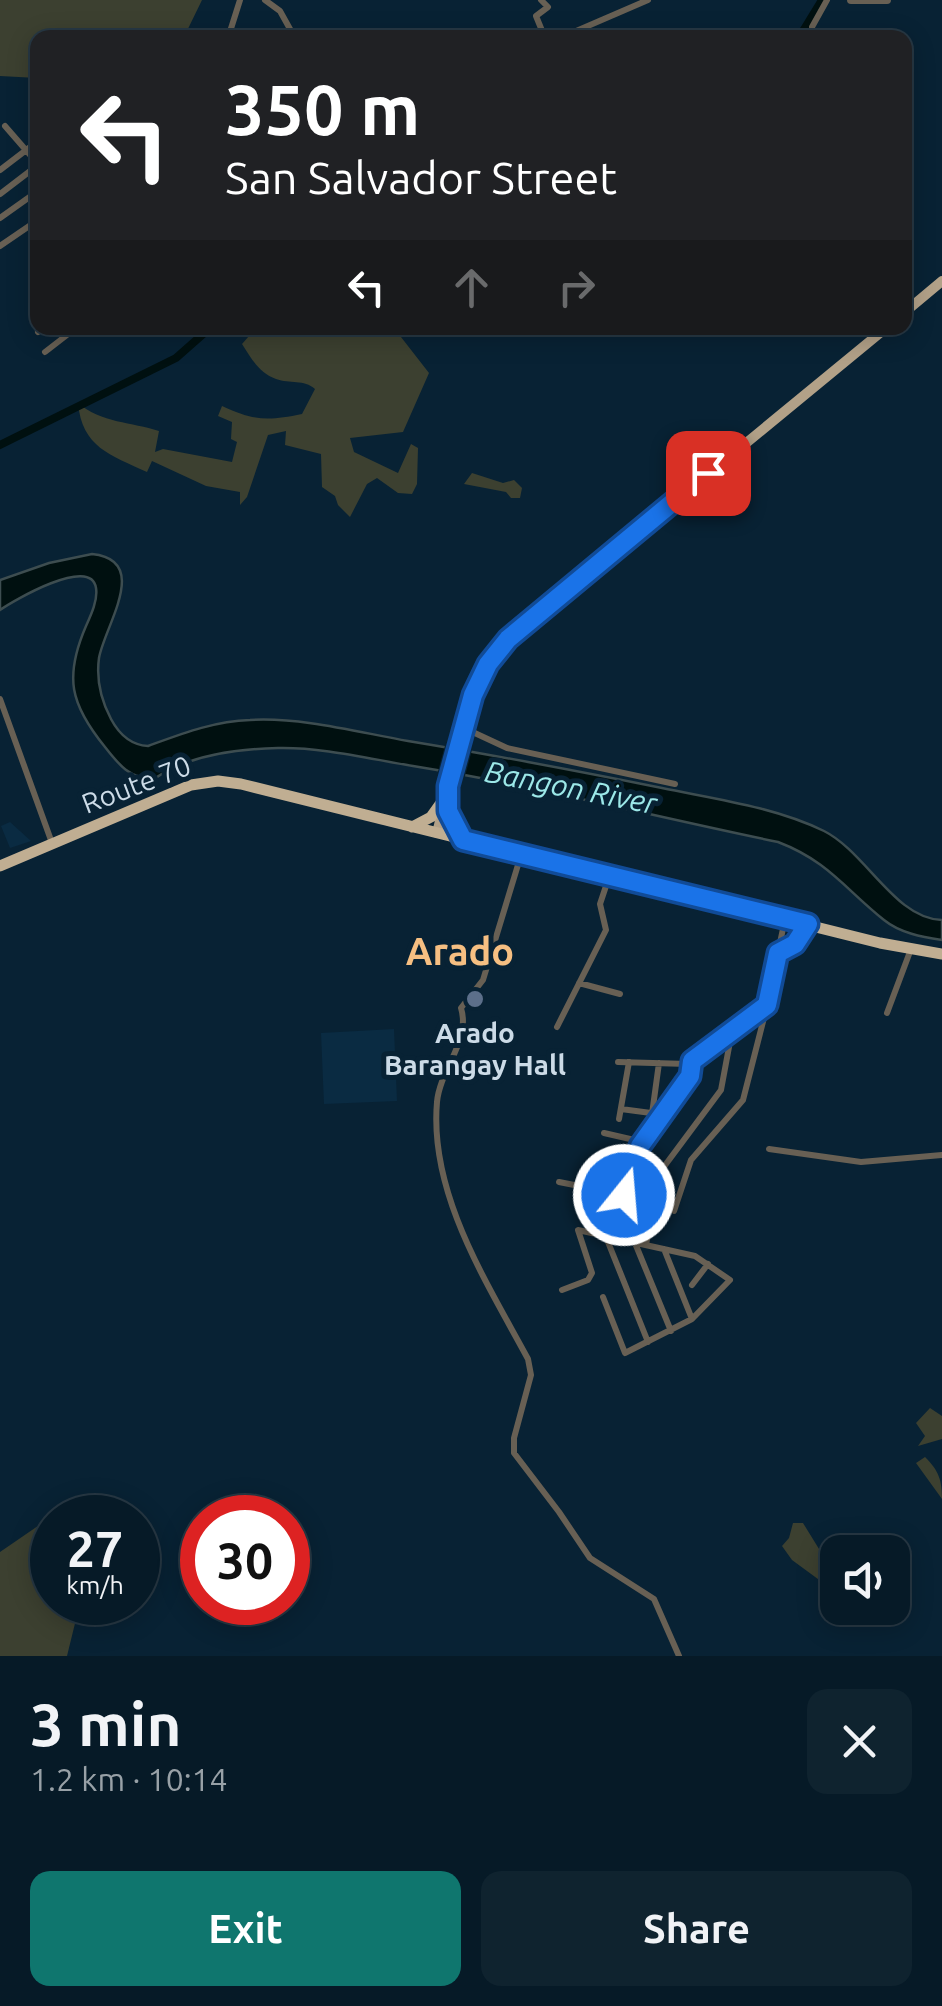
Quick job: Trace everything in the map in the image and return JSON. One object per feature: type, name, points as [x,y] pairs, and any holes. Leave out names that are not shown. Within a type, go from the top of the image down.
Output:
[{"type":"highway","name":"Route 70","points":[[0,866],[191,784],[218,782],[942,954]]},
{"type":"highway","points":[[412,827],[431,817],[447,791]]},
{"type":"highway","points":[[447,791],[452,821],[463,840]]},
{"type":"main road","points":[[912,306],[942,281]]},
{"type":"main road","points":[[437,833],[473,695],[488,664],[508,639],[877,335]]},
{"type":"street","points":[[231,30],[240,0]]},
{"type":"street","points":[[265,0],[280,10],[291,30]]},
{"type":"street","points":[[540,0],[548,7],[536,16],[542,30]]},
{"type":"street","points":[[579,30],[648,0]]},
{"type":"street","points":[[813,30],[827,0]]},
{"type":"street","points":[[851,0],[887,0]]},
{"type":"street","points":[[6,126],[30,155]]},
{"type":"street","points":[[0,170],[30,147]]},
{"type":"street","points":[[0,194],[30,171]]},
{"type":"street","points":[[0,218],[30,197]]},
{"type":"street","points":[[1,244],[30,225]]},
{"type":"street","points":[[45,352],[67,335]]},
{"type":"street","points":[[0,699],[52,844]]},
{"type":"street","points":[[464,731],[507,748],[675,784]]},
{"type":"street","points":[[522,854],[483,980],[461,1008],[465,1022],[437,1097],[439,1156],[446,1190],[528,1359],[531,1375],[514,1438],[514,1453],[590,1558],[654,1598],[679,1656]]},
{"type":"street","points":[[557,1027],[606,930],[600,904],[609,876]]},
{"type":"street","points":[[674,1211],[691,1160],[743,1100],[786,919]]},
{"type":"street","points":[[778,953],[795,944],[808,924]]},
{"type":"street","points":[[886,1013],[911,948]]},
{"type":"street","points":[[579,983],[620,994]]},
{"type":"street","points":[[618,1062],[688,1064],[767,1005]]},
{"type":"street","points":[[646,1244],[663,1168],[721,1090],[733,1030]]},
{"type":"street","points":[[559,1182],[624,1195],[643,1142],[690,1076],[692,1061]]},
{"type":"street","points":[[620,1118],[628,1062]]},
{"type":"street","points":[[652,1114],[659,1063]]},
{"type":"street","points":[[621,1108],[660,1118]]},
{"type":"street","points":[[604,1132],[643,1142]]},
{"type":"street","points":[[769,1149],[861,1162],[942,1154]]},
{"type":"street","points":[[600,1160],[632,1168]]},
{"type":"street","points":[[562,1290],[588,1280],[592,1274],[578,1230],[688,1254],[730,1280],[692,1320],[625,1353],[603,1296]]},
{"type":"street","points":[[605,1236],[648,1342]]},
{"type":"street","points":[[634,1242],[671,1331]]},
{"type":"street","points":[[664,1249],[692,1320]]},
{"type":"street","points":[[688,1254],[700,1274]]},
{"type":"street","points":[[692,1284],[708,1264]]},
{"type":"shaded area","points":[[10,822],[31,841],[10,848],[1,826]]},
{"type":"shaded area","points":[[394,1029],[397,1101],[324,1104],[321,1033]]},
{"type":"green space","points":[[0,0],[202,0],[187,30],[30,30],[30,78],[0,76]]},
{"type":"green space","points":[[250,335],[399,335],[429,373],[403,432],[350,438],[354,452],[398,473],[411,444],[418,448],[417,484],[412,494],[398,493],[377,478],[367,484],[350,517],[335,496],[322,487],[321,454],[285,445],[286,431],[268,435],[247,497],[240,505],[240,492],[206,486],[152,461],[147,472],[100,448],[85,430],[78,403],[107,418],[159,431],[155,452],[163,449],[232,462],[237,442],[231,439],[232,422],[218,416],[222,406],[252,417],[302,414],[315,389],[270,376],[252,360],[242,344]]},
{"type":"green space","points":[[472,473],[503,483],[514,480],[522,488],[520,498],[464,484]]},
{"type":"green space","points":[[930,1408],[942,1416],[942,1439],[918,1446],[925,1436],[916,1423]]},
{"type":"green space","points":[[925,1457],[939,1476],[942,1499],[916,1463]]},
{"type":"green space","points":[[793,1523],[803,1523],[820,1551],[820,1581],[792,1560],[782,1546]]},
{"type":"green space","points":[[30,1531],[30,1625],[75,1625],[67,1656],[0,1656],[0,1552]]},
{"type":"water","name":"Bangon River","points":[[92,554],[110,559],[119,568],[120,597],[99,658],[99,682],[104,705],[114,724],[136,743],[148,746],[224,723],[289,721],[535,763],[744,805],[805,823],[839,841],[910,909],[942,920],[942,940],[911,934],[890,924],[823,867],[778,842],[505,783],[295,748],[213,755],[182,764],[154,779],[132,774],[93,732],[74,690],[75,660],[96,597],[91,579],[81,576],[51,583],[0,610],[0,580],[49,563]]},
{"type":"pier","points":[[446,742],[473,746],[464,780],[437,775]]},
{"type":"waterway","points":[[804,30],[822,0]]},
{"type":"waterway","points":[[0,445],[176,358],[202,335]]},
{"type":"place","name":"Arado Barangay Hall","points":[[475,999]]},
{"type":"district","name":"Arado","points":[[460,951]]},
{"type":"route","points":[[624,1195],[634,1157],[690,1076],[692,1061],[767,1005],[778,953],[795,944],[808,924],[463,840],[448,811],[446,796],[473,695],[488,664],[508,639],[708,473]]}]
